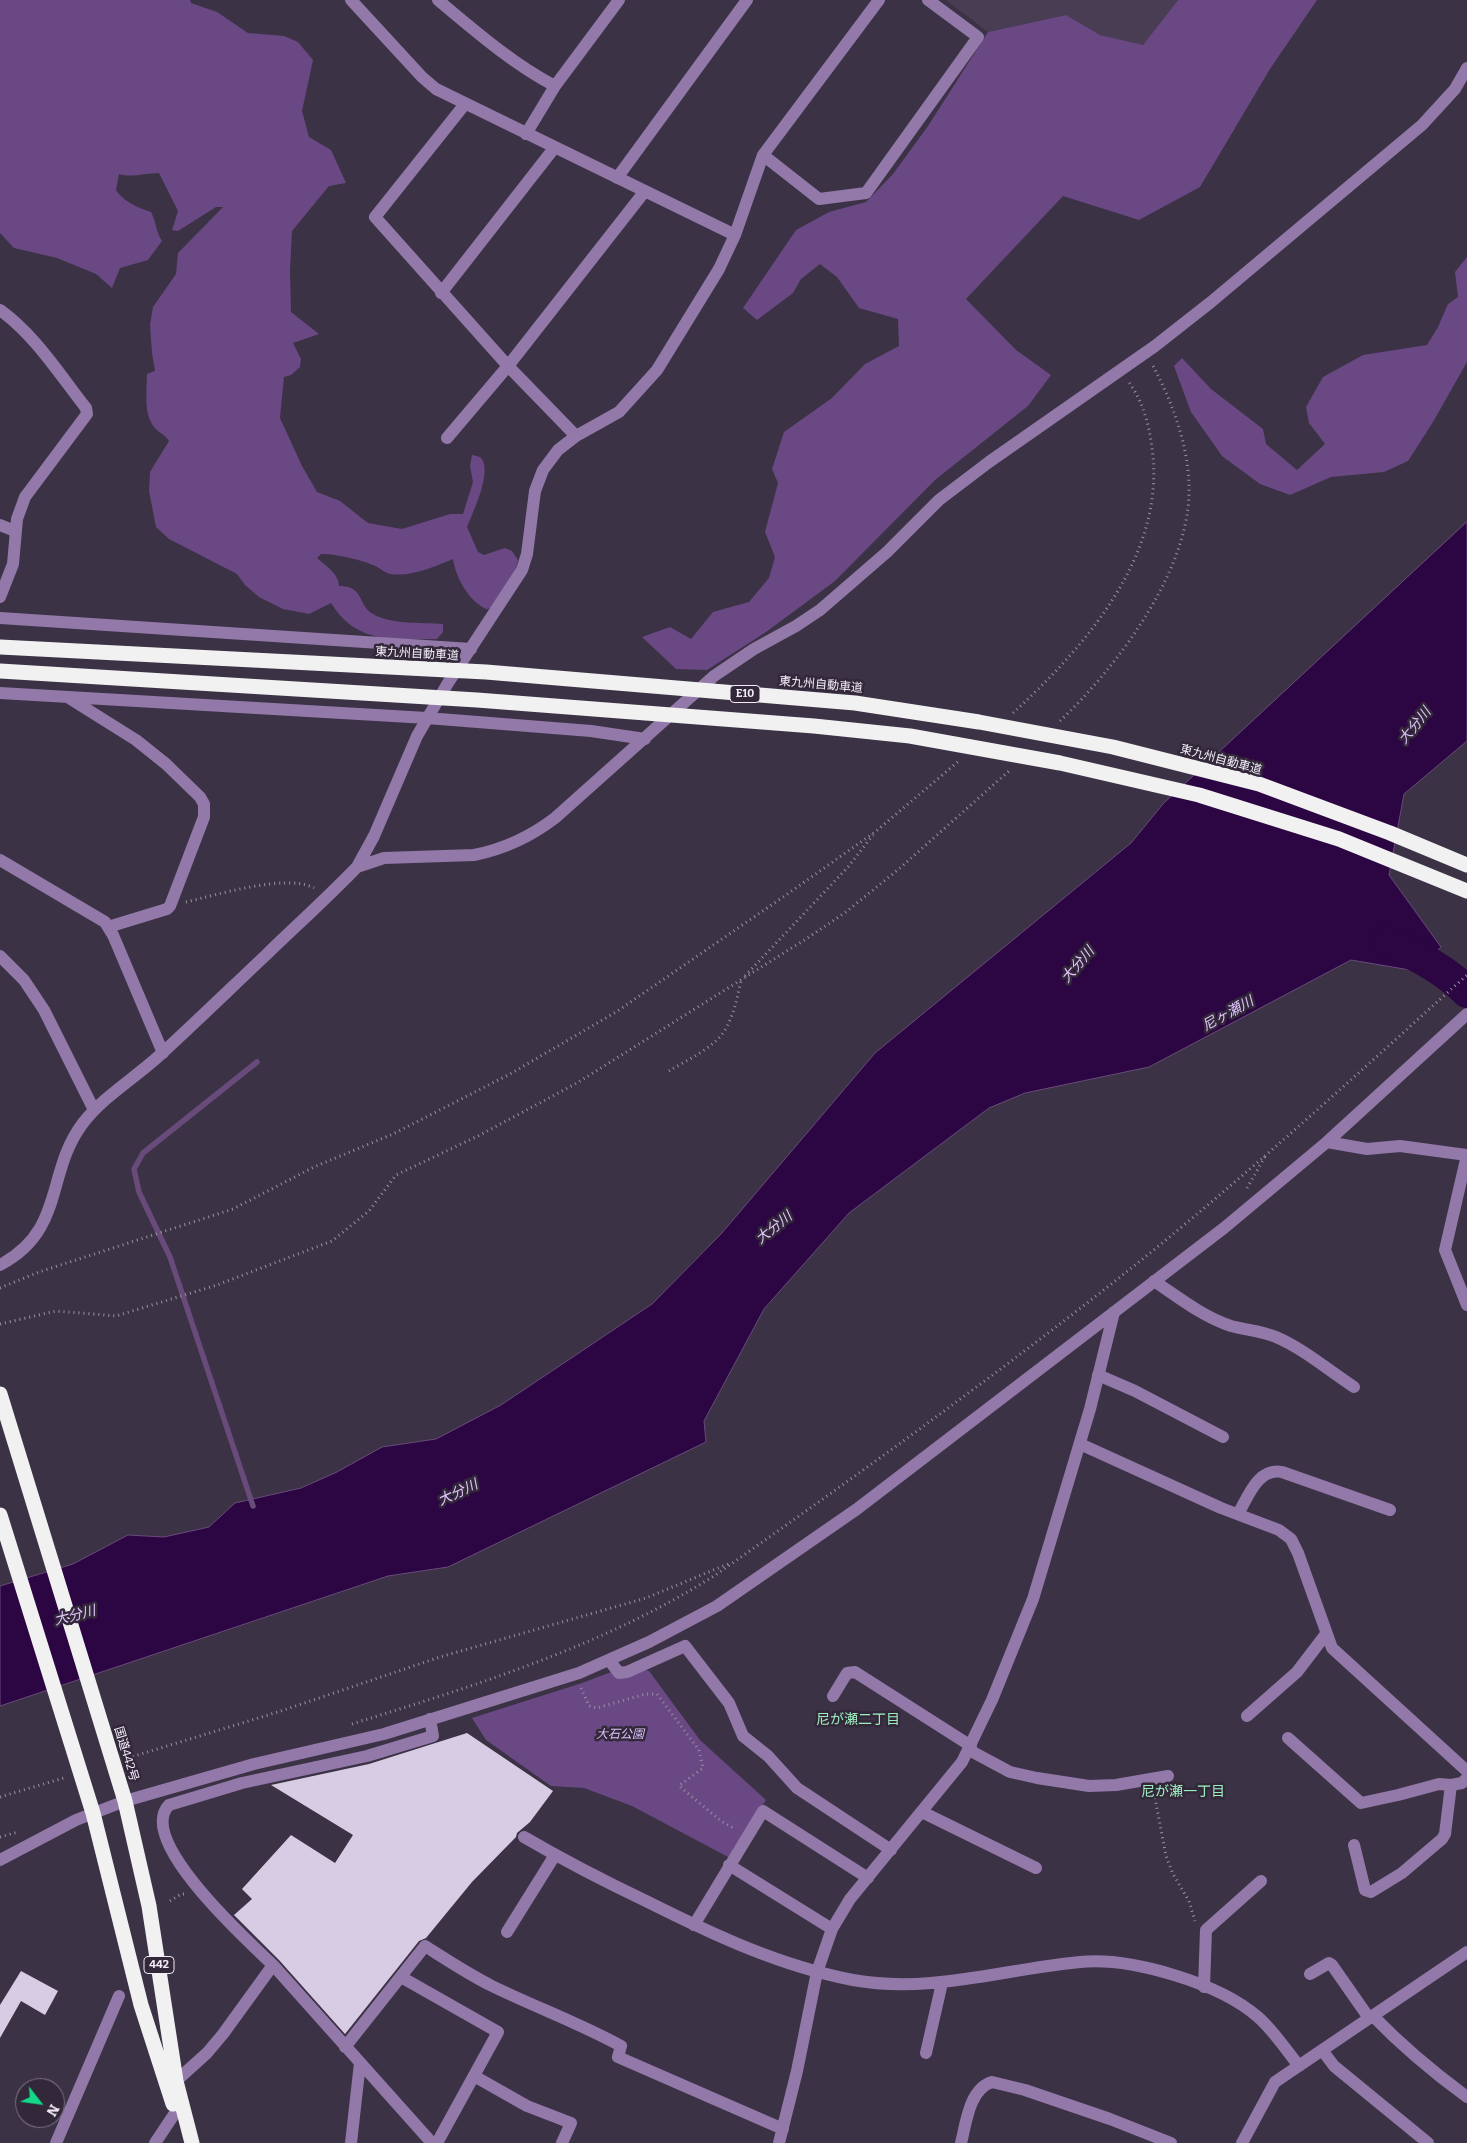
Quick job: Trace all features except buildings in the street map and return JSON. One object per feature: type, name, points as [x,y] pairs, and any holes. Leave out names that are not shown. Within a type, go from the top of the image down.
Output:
[{"type":"highway","name":"東九州自動車道","points":[[0,647],[486,672],[855,703],[979,722],[1113,747],[1259,784],[1390,833],[1467,866]]},
{"type":"highway","name":"E10","points":[[0,671],[477,700],[814,726],[910,736],[1060,763],[1199,796],[1339,839],[1467,891]]},
{"type":"highway","name":"国道442号","points":[[0,1394],[125,1801],[149,1906],[176,2081],[191,2137]]},
{"type":"highway","name":"国道442号","points":[[0,1515],[93,1813],[141,2005],[176,2112],[191,2137]]},
{"type":"street","points":[[351,0],[422,77],[436,89],[735,235]]},
{"type":"street","points":[[438,0],[513,59],[555,86]]},
{"type":"street","points":[[526,134],[555,86],[618,0]]},
{"type":"street","points":[[617,178],[748,0]]},
{"type":"street","points":[[0,1265],[26,1249],[37,1234],[48,1212],[68,1148],[78,1130],[94,1110],[163,1053],[357,867],[374,836],[405,760],[427,718],[522,570],[527,554],[535,491],[543,470],[558,450],[576,436],[619,412],[657,370],[719,269],[735,235],[764,155],[879,0]]},
{"type":"street","points":[[764,155],[819,199],[866,193],[978,37],[928,0]]},
{"type":"street","points":[[357,867],[384,858],[474,855],[512,844],[555,818],[726,668],[754,649],[796,626],[841,594],[940,500],[1145,353],[1219,295],[1422,125],[1455,88],[1467,68]]},
{"type":"street","points":[[465,104],[374,217],[508,366],[576,436]]},
{"type":"street","points":[[441,293],[555,147]]},
{"type":"street","points":[[447,438],[508,366],[645,191]]},
{"type":"street","points":[[0,310],[22,330],[51,363],[86,408],[86,414],[25,497],[16,519],[13,564],[0,598]]},
{"type":"street","points":[[0,525],[15,531]]},
{"type":"street","points":[[0,618],[471,649]]},
{"type":"street","points":[[0,693],[427,718],[591,731],[645,739]]},
{"type":"street","points":[[68,697],[143,745],[202,800],[204,817],[171,905],[167,909],[108,926]]},
{"type":"street","points":[[0,860],[97,916],[108,926],[163,1053]]},
{"type":"street","points":[[0,956],[24,980],[44,1010],[94,1110]]},
{"type":"street","points":[[0,1860],[76,1820],[125,1801],[254,1764],[384,1734],[579,1672],[684,1625],[749,1586],[856,1509],[1224,1228],[1327,1142],[1467,1014]]},
{"type":"street","points":[[1327,1142],[1367,1149],[1400,1146],[1467,1155],[1462,1204],[1445,1250],[1467,1305]]},
{"type":"street","points":[[1154,1281],[1210,1317],[1230,1326],[1277,1338],[1317,1361],[1354,1387]]},
{"type":"street","points":[[779,2143],[798,2071],[818,1972],[832,1929],[842,1912],[868,1878],[953,1775],[970,1748],[992,1700],[1033,1599],[1080,1444],[1114,1312]]},
{"type":"street","points":[[1098,1375],[1135,1391],[1223,1436]]},
{"type":"street","points":[[1080,1444],[1286,1534],[1291,1539],[1298,1553],[1332,1648],[1467,1772]]},
{"type":"street","points":[[1238,1514],[1255,1485],[1265,1474],[1271,1471],[1282,1472],[1390,1510]]},
{"type":"street","points":[[1247,1716],[1297,1672],[1326,1634]]},
{"type":"street","points":[[609,1660],[619,1673],[627,1672],[685,1646],[729,1703],[744,1736],[768,1756],[798,1788],[891,1850]]},
{"type":"street","points":[[833,1696],[847,1673],[855,1672],[970,1748],[1010,1772],[1089,1786],[1116,1785],[1168,1776]]},
{"type":"street","points":[[430,1719],[433,1736],[367,1756],[242,1782],[186,1799],[166,1808],[163,1823],[170,1848],[177,1861],[205,1897],[273,1965],[432,2143]]},
{"type":"street","points":[[1288,1738],[1362,1803],[1439,1784],[1452,1785],[1462,1783],[1467,1778]]},
{"type":"street","points":[[1354,1845],[1365,1890],[1371,1892],[1396,1878],[1442,1840],[1445,1834],[1452,1785]]},
{"type":"street","points":[[694,1925],[763,1811],[868,1878]]},
{"type":"street","points":[[922,1812],[1036,1868]]},
{"type":"street","points":[[524,1838],[694,1925],[768,1957],[818,1972],[855,1980],[891,1984],[942,1983],[1051,1966],[1103,1961],[1134,1964],[1158,1970],[1204,1987],[1232,2001],[1259,2018],[1299,2066]]},
{"type":"street","points":[[507,1932],[555,1855]]},
{"type":"street","points":[[729,1865],[832,1929]]},
{"type":"street","points":[[1204,1987],[1206,1930],[1261,1881]]},
{"type":"street","points":[[346,2046],[425,1946],[486,1983],[597,2033],[621,2046],[618,2057],[783,2129]]},
{"type":"street","points":[[1242,2143],[1275,2082],[1467,1952]]},
{"type":"street","points":[[1310,1974],[1329,1963],[1332,1965],[1371,2017],[1410,2054],[1467,2097]]},
{"type":"street","points":[[176,2081],[206,2054],[223,2034],[273,1965]]},
{"type":"street","points":[[401,1977],[498,2032],[437,2143]]},
{"type":"street","points":[[926,2053],[942,1983]]},
{"type":"street","points":[[56,2143],[119,1996]]},
{"type":"street","points":[[1322,2050],[1334,2066],[1428,2143]]},
{"type":"street","points":[[351,2143],[360,2063]]},
{"type":"street","points":[[474,2076],[527,2106],[571,2123],[562,2143]]},
{"type":"street","points":[[961,2143],[976,2096],[981,2088],[992,2082],[1025,2090],[1110,2119],[1171,2143]]},
{"type":"street","points":[[155,2143],[176,2112]]},
{"type":"path","points":[[1058,723],[1095,685],[1124,648],[1166,581],[1178,553],[1184,528],[1190,496],[1186,454],[1180,430],[1164,390],[1145,353]]},
{"type":"path","points":[[1008,717],[1050,679],[1099,621],[1134,560],[1148,525],[1154,476],[1150,436],[1144,411],[1121,370]]},
{"type":"path","points":[[0,1288],[39,1272],[233,1208],[314,1167],[393,1134],[510,1074],[616,1012],[874,832],[966,755]]},
{"type":"path","points":[[0,1324],[56,1311],[116,1316],[217,1285],[332,1241],[369,1211],[396,1175],[478,1136],[577,1084],[846,912],[900,868],[1011,769]]},
{"type":"path","points":[[669,1071],[712,1044],[725,1031],[733,1013],[741,980],[848,867],[874,832]]},
{"type":"path","points":[[171,905],[275,884],[302,883],[322,893]]},
{"type":"path","points":[[348,1726],[513,1670],[604,1634],[686,1594],[913,1435],[1089,1302],[1219,1194],[1350,1081],[1467,975]]},
{"type":"path","points":[[120,1760],[278,1712],[440,1657],[646,1598],[733,1562]]},
{"type":"path","points":[[578,1683],[589,1706],[597,1708],[646,1694],[657,1694],[699,1750],[703,1768],[679,1786],[710,1809],[721,1821],[740,1832]]},
{"type":"path","points":[[0,1797],[74,1774]]},
{"type":"path","points":[[1151,1779],[1166,1856],[1173,1874],[1189,1901],[1199,1932],[1206,1938]]},
{"type":"shaded area","points":[[946,0],[1178,0],[1143,45],[1100,35],[1066,15],[988,32]]},
{"type":"green space","points":[[0,0],[190,0],[191,3],[217,12],[248,33],[284,36],[298,42],[313,60],[302,111],[309,137],[331,150],[346,183],[329,186],[292,231],[290,271],[291,312],[319,334],[293,343],[301,359],[300,367],[291,375],[284,377],[280,418],[302,466],[317,492],[340,501],[368,523],[402,529],[450,514],[463,514],[473,482],[470,466],[472,455],[481,458],[485,468],[483,485],[467,527],[478,552],[484,555],[505,548],[512,551],[518,560],[515,573],[492,608],[486,609],[468,594],[457,574],[453,559],[422,571],[398,575],[390,574],[355,559],[321,554],[317,558],[334,574],[339,586],[353,589],[357,592],[365,606],[373,614],[389,620],[443,624],[443,632],[437,639],[391,639],[378,637],[352,626],[341,617],[331,603],[309,614],[283,609],[259,597],[245,585],[237,574],[169,539],[156,527],[149,491],[150,472],[169,441],[151,423],[147,409],[147,374],[155,371],[150,325],[153,307],[176,274],[178,253],[223,207],[216,207],[178,231],[172,230],[178,211],[159,173],[119,174],[116,190],[131,204],[151,212],[162,241],[148,260],[120,268],[112,288],[96,274],[57,258],[14,248],[0,233]]},
{"type":"green space","points":[[1178,0],[1317,0],[1270,69],[1200,187],[1139,220],[1063,196],[966,299],[1016,350],[1051,375],[1028,406],[935,480],[835,581],[766,632],[707,670],[676,669],[642,637],[670,627],[691,639],[713,612],[749,602],[769,578],[775,557],[765,532],[778,483],[772,469],[784,432],[832,398],[865,364],[899,346],[898,319],[859,308],[837,277],[820,264],[801,279],[793,293],[757,320],[743,308],[796,230],[829,212],[866,202],[893,174],[928,126],[988,32],[1066,15],[1100,35],[1143,45]]},
{"type":"green space","points":[[1467,257],[1467,362],[1433,422],[1408,461],[1384,472],[1331,477],[1290,495],[1260,484],[1222,456],[1191,412],[1174,366],[1182,358],[1211,389],[1263,429],[1266,444],[1297,470],[1325,444],[1309,423],[1306,407],[1323,377],[1363,355],[1427,345],[1438,327],[1448,304],[1458,297],[1455,272]]},
{"type":"green space","name":"大石公園","points":[[630,1665],[649,1671],[700,1740],[766,1800],[730,1858],[632,1806],[584,1788],[551,1786],[486,1740],[472,1718],[582,1683]]},
{"type":"water","name":"大分川","points":[[1467,522],[1467,741],[1404,794],[1389,875],[1441,947],[1416,971],[1351,960],[1149,1067],[1025,1093],[989,1108],[849,1213],[764,1309],[704,1421],[706,1442],[448,1567],[388,1576],[0,1706],[0,1586],[73,1564],[128,1535],[164,1537],[209,1527],[235,1503],[301,1488],[337,1472],[382,1447],[436,1439],[501,1405],[652,1304],[721,1234],[875,1053],[1131,843],[1163,804]]},
{"type":"waterway","name":"尼ヶ瀬川","points":[[1387,942],[1430,963],[1467,992]]},
{"type":"waterway","points":[[253,1506],[170,1257],[139,1192],[134,1169],[143,1153],[257,1062]]},
{"type":"district","name":"尼が瀬二丁目","points":[[858,1720]]},
{"type":"district","name":"尼が瀬一丁目","points":[[1183,1792]]}]
